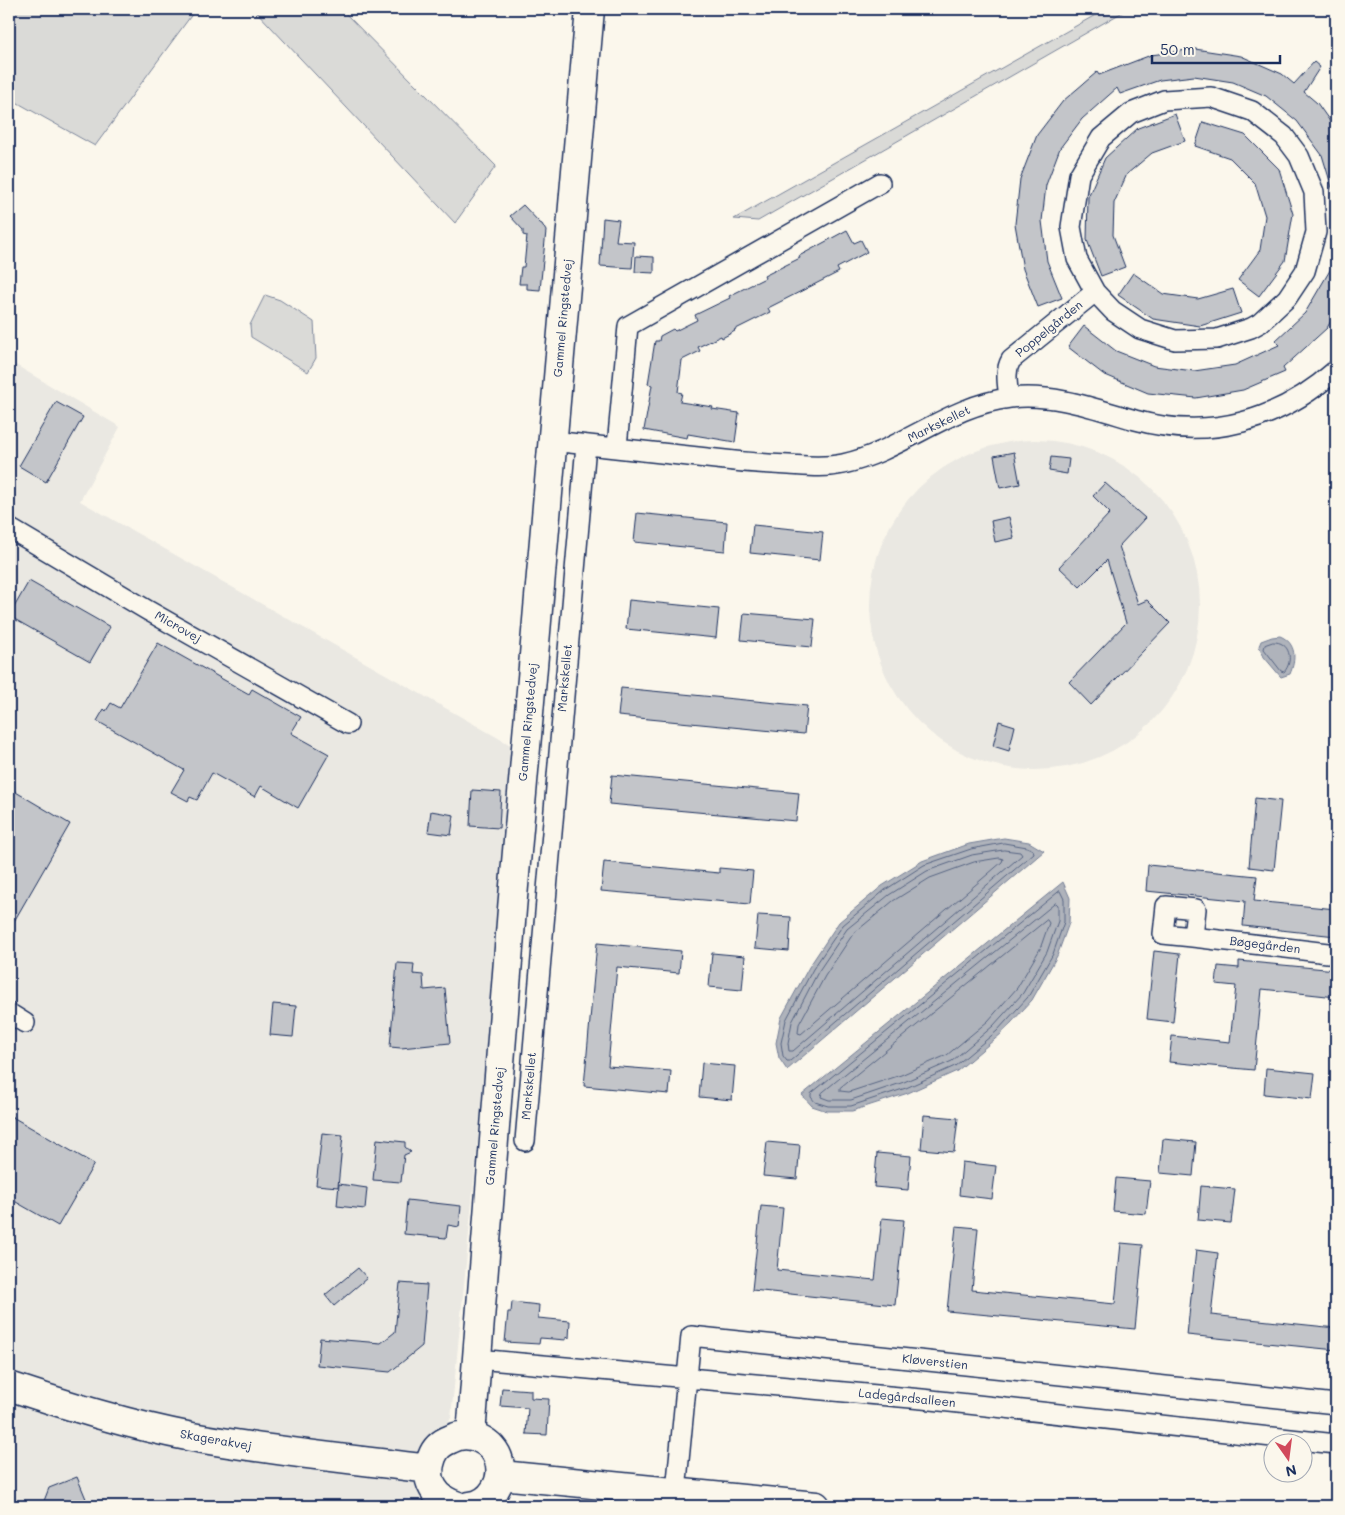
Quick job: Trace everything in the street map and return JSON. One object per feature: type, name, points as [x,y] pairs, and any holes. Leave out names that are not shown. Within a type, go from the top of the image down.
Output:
[{"type":"street","name":"Gammel Ringstedvej","points":[[471,1436],[512,909],[590,9]]},
{"type":"street","name":"Poppelgården","points":[[1211,97],[1252,111],[1284,136],[1299,156],[1314,192],[1316,232],[1305,271],[1287,298],[1260,322],[1250,328],[1217,339],[1176,340],[1140,329],[1113,311],[1095,292],[1078,259],[1071,227],[1079,175],[1101,138],[1131,113],[1164,100],[1211,97]]},
{"type":"street","points":[[617,448],[628,326],[880,183]]},
{"type":"street","name":"Poppelgården","points":[[1009,398],[1007,373],[1010,360],[1095,292]]},
{"type":"street","name":"Markskellet","points":[[552,441],[752,463],[817,467],[841,464],[868,457],[890,448],[959,412],[1009,398],[1042,397],[1074,402],[1162,427],[1206,429],[1235,424],[1255,419],[1279,409],[1311,391],[1336,370]]},
{"type":"street","name":"Markskellet","points":[[525,1141],[586,445]]},
{"type":"street","name":"Microvej","points":[[9,528],[348,724]]},
{"type":"street","points":[[512,909],[545,912]]},
{"type":"street","name":"Bøgegården","points":[[1193,937],[1336,954]]},
{"type":"street","name":"Kløverstien","points":[[673,1492],[676,1481],[691,1336],[1336,1404]]},
{"type":"street","name":"Ladegårdsalleen","points":[[477,1358],[922,1399],[1336,1444]]},
{"type":"street","name":"Skagerakvej","points":[[9,1386],[122,1421],[190,1436],[258,1448],[429,1469]]},
{"type":"street","points":[[458,1506],[448,1503],[437,1494],[430,1482],[429,1469],[433,1454],[442,1442],[456,1436],[471,1436],[483,1440],[493,1449],[500,1461],[500,1475],[496,1488],[488,1499],[475,1506],[470,1506]]},
{"type":"street","points":[[500,1475],[816,1506]]},
{"type":"shaded area","points":[[9,9],[196,9],[95,146],[9,98]]},
{"type":"shaded area","points":[[254,9],[281,9],[284,12],[296,9],[341,9],[496,166],[455,223]]},
{"type":"shaded area","points":[[1106,9],[1128,9],[758,221],[734,219]]},
{"type":"shaded area","points":[[265,295],[280,300],[314,322],[316,358],[308,372],[251,337],[250,325]]},
{"type":"shaded area","points":[[9,361],[120,427],[80,501],[516,748],[451,1418],[422,1450],[428,1503],[431,1506],[9,1506]]},
{"type":"shaded area","points":[[1019,440],[1051,440],[1083,447],[1113,459],[1140,477],[1163,500],[1173,513],[1188,542],[1197,573],[1200,605],[1197,637],[1188,668],[1181,683],[1163,710],[1140,733],[1113,751],[1083,763],[1051,770],[1019,770],[987,763],[957,751],[930,733],[907,710],[889,683],[877,653],[870,621],[870,589],[877,557],[889,527],[907,500],[930,477],[957,459],[987,447]]},
{"type":"water","points":[[1280,636],[1290,643],[1294,652],[1290,674],[1281,677],[1264,657],[1259,646],[1261,641]]},
{"type":"water","points":[[1004,838],[1029,842],[1044,851],[787,1070],[779,1058],[776,1043],[781,1018],[809,967],[839,922],[882,886],[922,861],[969,844]]},
{"type":"water","points":[[1063,882],[1070,898],[1069,923],[1057,956],[1032,1000],[1001,1034],[957,1071],[908,1093],[852,1111],[827,1111],[812,1106],[802,1095]]},
{"type":"building","points":[[1195,49],[1241,56],[1282,74],[1294,84],[1314,62],[1320,67],[1304,92],[1317,103],[1336,130],[1336,190],[1333,191],[1322,155],[1297,121],[1266,96],[1233,82],[1194,76],[1160,80],[1120,94],[1117,88],[1082,119],[1060,148],[1046,185],[1042,221],[1047,261],[1062,298],[1038,307],[1023,269],[1015,224],[1020,179],[1037,135],[1063,101],[1097,72],[1099,75],[1151,55]]},
{"type":"building","points":[[1175,114],[1185,141],[1152,153],[1127,174],[1114,203],[1113,235],[1125,267],[1101,276],[1087,240],[1088,197],[1105,158],[1138,128]]},
{"type":"building","points":[[1203,122],[1245,135],[1279,169],[1293,214],[1285,261],[1259,296],[1238,280],[1260,250],[1265,216],[1255,183],[1230,158],[1195,146]]},
{"type":"building","points":[[523,205],[542,224],[546,231],[540,290],[527,289],[527,284],[519,284],[521,267],[524,267],[527,236],[523,235],[523,230],[510,216]]},
{"type":"building","points":[[603,218],[619,220],[616,241],[634,242],[632,268],[600,266]]},
{"type":"building","points":[[847,230],[854,243],[861,240],[867,252],[837,268],[839,272],[768,308],[770,312],[722,338],[721,336],[698,347],[700,351],[682,360],[678,392],[682,393],[680,402],[739,413],[735,442],[688,434],[687,438],[644,430],[652,385],[648,384],[655,341],[659,341],[660,336],[697,320],[695,315],[730,298],[729,296],[765,278],[764,276],[800,258],[799,256]]},
{"type":"building","points":[[636,256],[654,257],[654,273],[635,272]]},
{"type":"building","points":[[1336,260],[1336,312],[1327,328],[1283,368],[1285,372],[1243,390],[1196,398],[1148,393],[1103,374],[1068,347],[1084,326],[1116,351],[1154,366],[1194,371],[1235,365],[1279,345],[1275,341],[1305,313]]},
{"type":"building","points":[[1133,273],[1163,294],[1198,299],[1233,289],[1241,313],[1200,326],[1153,319],[1118,295]]},
{"type":"building","points":[[56,402],[83,417],[46,482],[19,466]]},
{"type":"building","points":[[1014,452],[1020,484],[1000,488],[994,456]]},
{"type":"building","points":[[1051,457],[1069,459],[1067,474],[1049,471]]},
{"type":"building","points":[[1105,483],[1145,518],[1119,546],[1138,604],[1147,600],[1170,623],[1091,705],[1069,682],[1126,623],[1107,560],[1080,587],[1059,567],[1110,513],[1093,496]]},
{"type":"building","points":[[637,513],[727,522],[725,551],[634,542]]},
{"type":"building","points":[[1009,517],[1014,538],[995,542],[991,521]]},
{"type":"building","points":[[753,525],[823,532],[820,560],[750,553]]},
{"type":"building","points":[[29,581],[110,627],[90,662],[9,616]]},
{"type":"building","points":[[629,600],[719,609],[716,638],[626,629]]},
{"type":"building","points":[[744,613],[815,619],[812,647],[741,640]]},
{"type":"building","points":[[158,643],[249,694],[252,689],[301,717],[291,733],[329,754],[298,808],[261,786],[255,797],[212,773],[197,800],[190,797],[188,801],[171,792],[184,770],[97,721],[104,709],[106,711],[111,703],[120,708]]},
{"type":"building","points":[[621,688],[807,706],[804,734],[618,716]]},
{"type":"building","points":[[999,721],[1015,726],[1009,751],[993,746]]},
{"type":"building","points":[[612,775],[799,793],[796,821],[609,804]]},
{"type":"building","points":[[9,788],[70,824],[9,930]]},
{"type":"building","points":[[472,790],[501,792],[499,828],[470,826]]},
{"type":"building","points":[[1255,798],[1281,801],[1274,870],[1249,867]]},
{"type":"building","points":[[431,811],[454,815],[451,835],[428,832]]},
{"type":"building","points":[[604,862],[719,873],[719,868],[753,871],[750,904],[601,891]]},
{"type":"building","points":[[1148,865],[1257,876],[1254,901],[1336,909],[1336,936],[1243,926],[1245,901],[1146,891]]},
{"type":"building","points":[[758,915],[791,917],[789,951],[755,948]]},
{"type":"building","points":[[597,943],[681,951],[679,973],[617,967],[608,1066],[671,1071],[669,1094],[584,1086]]},
{"type":"building","points":[[1154,951],[1180,954],[1173,1022],[1147,1019]]},
{"type":"building","points":[[712,953],[745,956],[742,990],[709,987]]},
{"type":"building","points":[[1239,961],[1336,970],[1336,997],[1262,989],[1254,1070],[1169,1062],[1172,1036],[1230,1042],[1236,986],[1216,984],[1218,966],[1239,968]]},
{"type":"building","points":[[397,963],[414,964],[413,974],[423,975],[424,990],[445,988],[450,1043],[401,1048],[390,1047]]},
{"type":"building","points":[[273,1004],[296,1006],[293,1037],[270,1035]]},
{"type":"building","points":[[702,1063],[735,1066],[732,1100],[699,1097]]},
{"type":"building","points":[[1266,1068],[1315,1073],[1312,1099],[1264,1094]]},
{"type":"building","points":[[9,1115],[94,1164],[58,1226],[9,1198]]},
{"type":"building","points":[[924,1115],[958,1118],[954,1152],[921,1149]]},
{"type":"building","points":[[322,1133],[343,1135],[338,1187],[316,1185]]},
{"type":"building","points":[[377,1139],[405,1142],[405,1147],[411,1152],[404,1155],[401,1182],[373,1180]]},
{"type":"building","points":[[1163,1139],[1196,1142],[1193,1176],[1160,1173]]},
{"type":"building","points":[[767,1142],[800,1145],[797,1179],[763,1176]]},
{"type":"building","points":[[877,1153],[911,1156],[908,1190],[874,1187]]},
{"type":"building","points":[[962,1162],[996,1166],[992,1199],[959,1195]]},
{"type":"building","points":[[1116,1178],[1150,1181],[1146,1214],[1113,1211]]},
{"type":"building","points":[[339,1184],[367,1188],[365,1209],[337,1206]]},
{"type":"building","points":[[1201,1186],[1235,1189],[1231,1223],[1198,1220]]},
{"type":"building","points":[[407,1200],[461,1206],[459,1227],[448,1225],[446,1238],[404,1234]]},
{"type":"building","points":[[761,1206],[783,1208],[777,1270],[875,1280],[882,1218],[904,1220],[895,1305],[752,1290]]},
{"type":"building","points":[[956,1226],[978,1228],[972,1290],[1115,1304],[1121,1243],[1143,1245],[1135,1329],[947,1311]]},
{"type":"building","points":[[1196,1250],[1218,1253],[1211,1315],[1336,1328],[1336,1350],[1187,1335]]},
{"type":"building","points":[[358,1268],[367,1278],[334,1306],[325,1295]]},
{"type":"building","points":[[400,1283],[427,1285],[422,1346],[390,1372],[317,1365],[320,1338],[381,1343],[395,1332]]},
{"type":"building","points":[[512,1302],[539,1305],[538,1318],[570,1321],[569,1338],[566,1337],[566,1340],[540,1338],[539,1344],[505,1342],[508,1312],[511,1312]]},
{"type":"building","points":[[502,1388],[531,1390],[531,1398],[549,1399],[547,1435],[526,1434],[528,1408],[500,1406]]},
{"type":"building","points":[[77,1477],[89,1506],[42,1506],[49,1488]]}]
